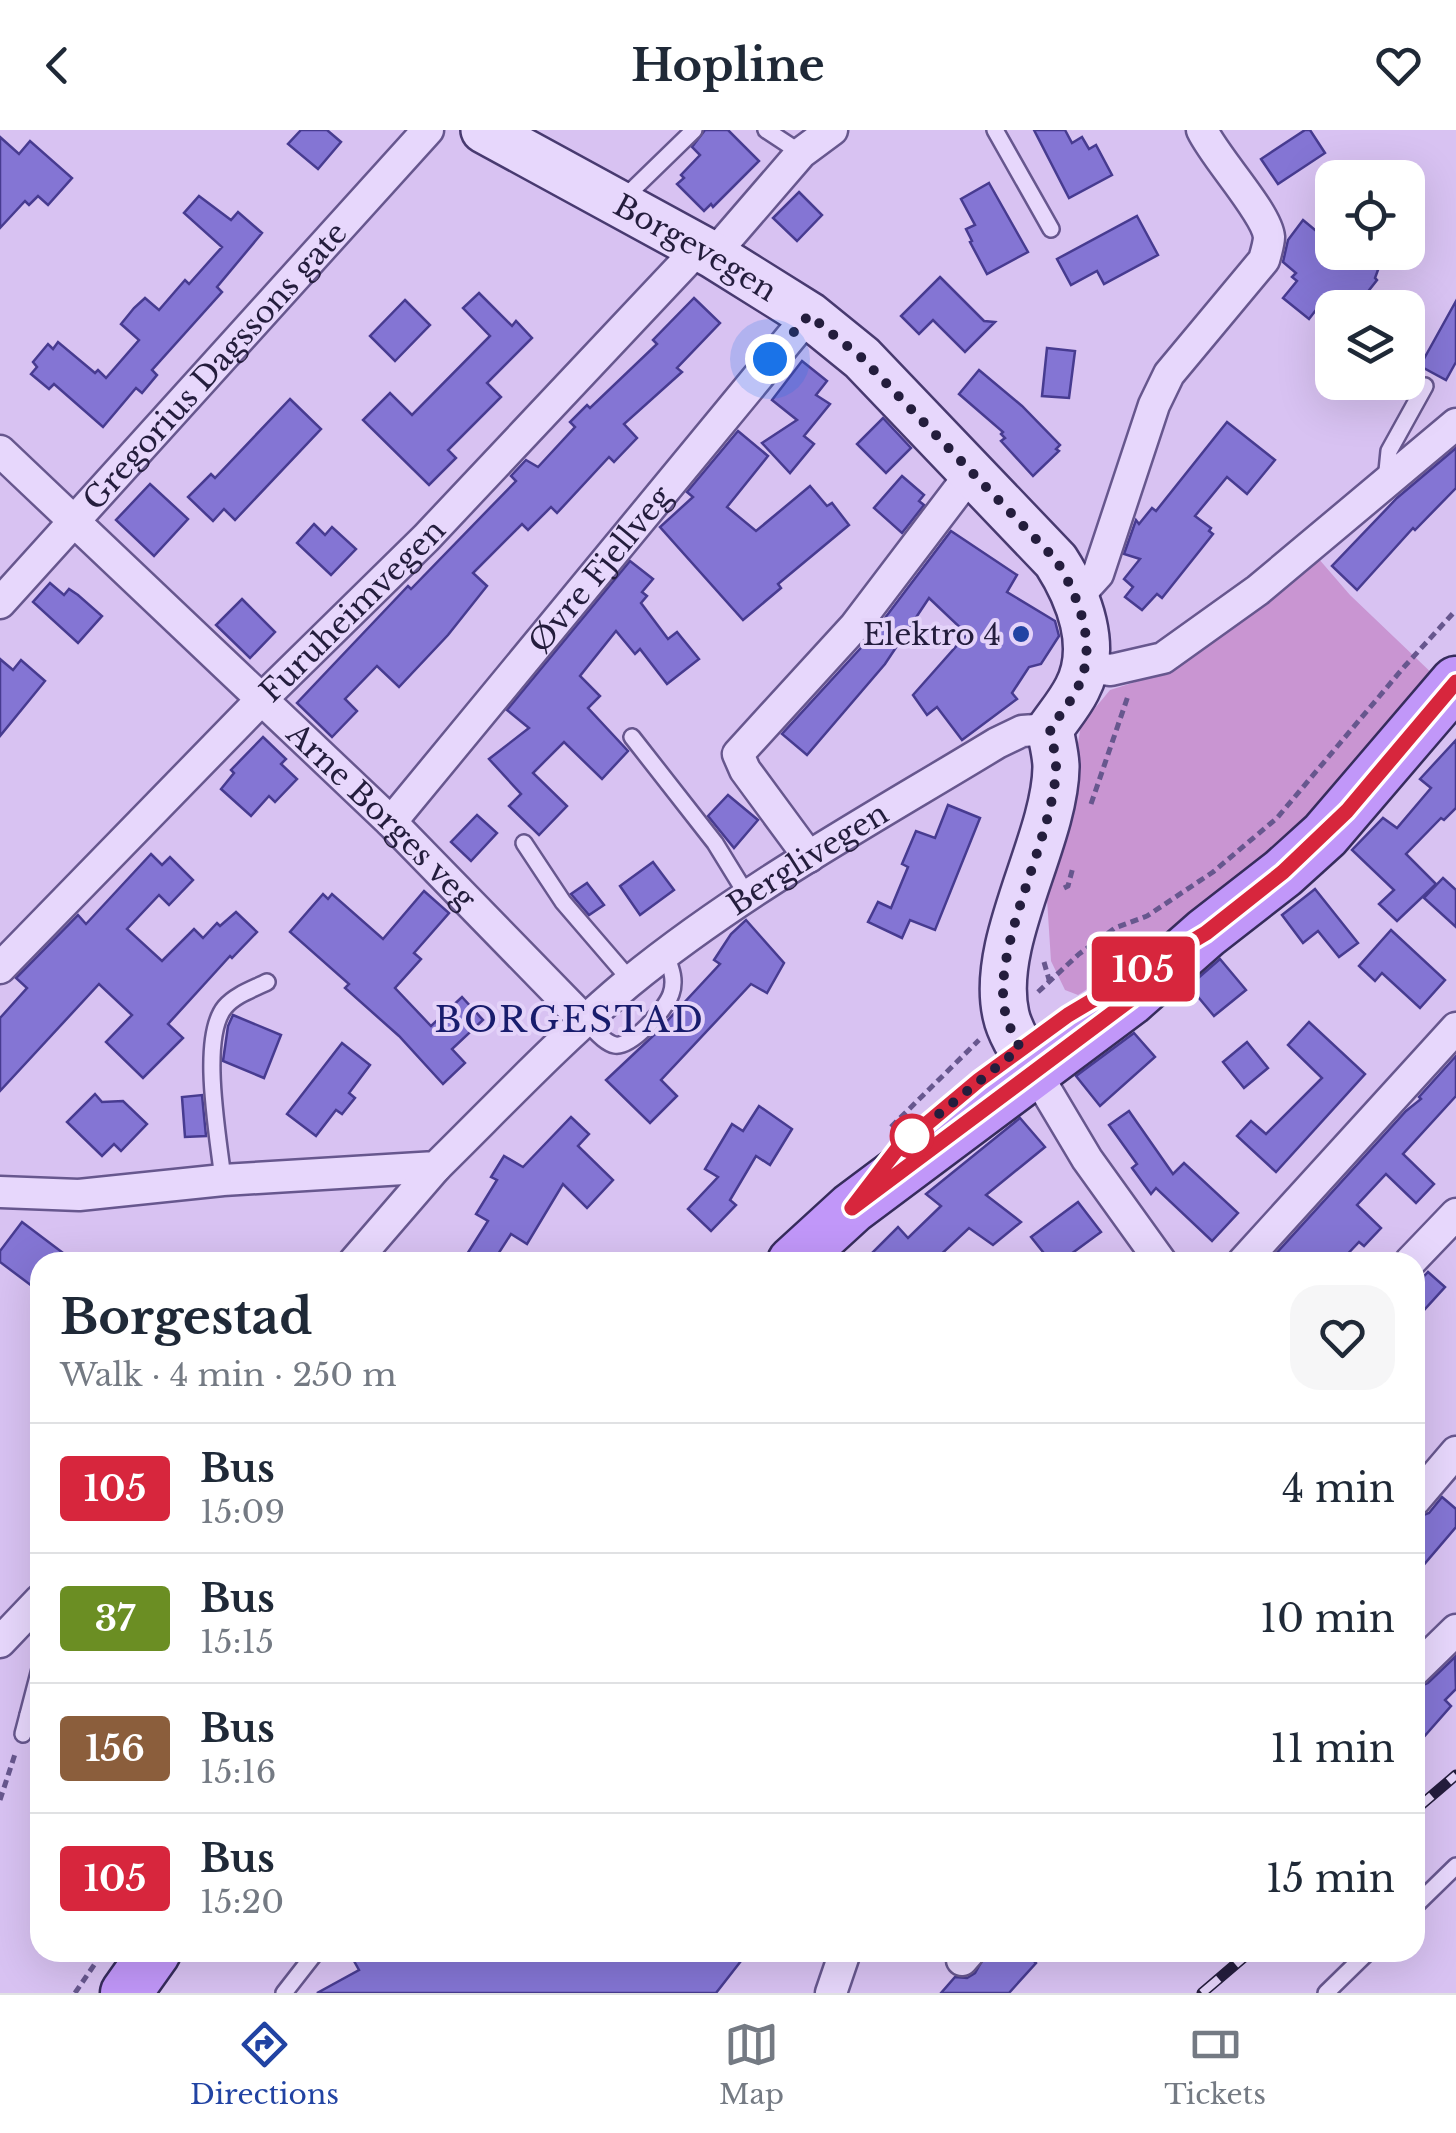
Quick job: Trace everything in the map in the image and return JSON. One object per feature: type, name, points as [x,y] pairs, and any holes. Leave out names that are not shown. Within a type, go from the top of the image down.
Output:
[{"type":"main road","points":[[804,1252],[852,1208],[898,1148],[1020,1045],[1206,933],[1325,835],[1456,682]]},
{"type":"main road","points":[[126,1993],[148,1962]]},
{"type":"street","name":"Gregorius Dagssons gate","points":[[0,603],[428,130]]},
{"type":"street","name":"Borgevegen","points":[[484,130],[706,252],[809,315],[862,358],[1056,560],[1078,596],[1086,666]]},
{"type":"street","name":"Furuheimvegen","points":[[0,968],[801,153],[832,130]]},
{"type":"street","points":[[1078,596],[1098,574],[1168,374],[1264,260],[1269,236],[1262,218],[1212,152],[1202,130]]},
{"type":"street","name":"Øvre Fjellveg","points":[[391,822],[809,315]]},
{"type":"street","points":[[1154,1252],[1087,1159],[1020,1045],[1004,992],[1008,952],[1052,798],[1056,764],[1050,729],[1078,689],[1086,666],[1112,670],[1163,658],[1258,590],[1456,424]]},
{"type":"street","name":"Arne Borges veg","points":[[0,452],[391,822],[584,1020]]},
{"type":"street","points":[[809,857],[744,770],[738,754],[855,626],[972,472]]},
{"type":"street","name":"Berglivegen","points":[[436,1167],[584,1020],[747,894],[997,743],[1022,731],[1050,729]]},
{"type":"street","points":[[1252,1252],[1456,1028]]},
{"type":"street","points":[[0,1192],[78,1194],[223,1180],[436,1167]]},
{"type":"street","points":[[363,1252],[436,1167]]},
{"type":"street","points":[[1420,1252],[1456,1214]]},
{"type":"street","points":[[1425,1486],[1442,1463]]},
{"type":"street","points":[[0,1642],[30,1610]]},
{"type":"street","points":[[1425,1660],[1456,1630]]},
{"type":"street","points":[[832,1993],[842,1962]]},
{"type":"lane","points":[[618,204],[694,130]]},
{"type":"lane","points":[[766,130],[801,153]]},
{"type":"lane","points":[[995,130],[1051,229]]},
{"type":"lane","points":[[1386,481],[1389,451],[1417,400]]},
{"type":"lane","points":[[632,737],[714,843],[747,894]]},
{"type":"lane","points":[[524,843],[564,902],[632,981]]},
{"type":"lane","points":[[584,1020],[610,1044],[628,1043],[665,1008],[673,990],[673,972],[666,955]]},
{"type":"lane","points":[[223,1180],[213,1068],[217,1023],[228,1004],[266,982]]},
{"type":"lane","points":[[23,1734],[30,1707]]},
{"type":"lane","points":[[1425,1896],[1456,1866]]},
{"type":"lane","points":[[284,1993],[308,1962]]},
{"type":"lane","points":[[1326,1993],[1358,1962]]},
{"type":"path","points":[[882,1137],[988,1030],[1020,1045],[1050,983],[1078,954],[1115,928],[1146,916],[1213,872],[1276,818],[1456,610]]},
{"type":"path","points":[[0,1800],[23,1734]]},
{"type":"path","points":[[75,1993],[95,1962]]},
{"type":"shaded area","points":[[1318,558],[1350,595],[1439,680],[1360,775],[1223,902],[1078,995],[1065,990],[1051,961],[1047,899],[1080,763],[1081,725],[1110,690],[1145,679],[1208,644]]},
{"type":"building","points":[[301,130],[327,130],[341,142],[318,169],[288,144]]},
{"type":"building","points":[[705,130],[728,130],[759,161],[713,207],[711,204],[704,211],[677,184],[700,155],[692,147]]},
{"type":"building","points":[[1034,130],[1065,130],[1072,143],[1082,137],[1089,149],[1096,145],[1112,175],[1069,198]]},
{"type":"building","points":[[1310,130],[1325,153],[1278,184],[1261,159]]},
{"type":"building","points":[[0,137],[19,154],[30,141],[72,178],[48,205],[38,196],[29,205],[25,201],[0,228]]},
{"type":"building","points":[[989,183],[1028,252],[987,274],[970,242],[966,229],[975,225],[961,199]]},
{"type":"building","points":[[799,192],[822,215],[797,241],[773,218]]},
{"type":"building","points":[[199,196],[231,220],[238,212],[262,233],[217,287],[222,292],[152,370],[157,375],[142,393],[136,388],[103,427],[54,384],[49,389],[31,374],[37,367],[33,362],[48,344],[53,349],[58,342],[106,378],[139,340],[121,324],[134,308],[145,298],[159,310],[222,247],[184,213]]},
{"type":"building","points":[[1137,216],[1158,255],[1104,284],[1097,271],[1071,285],[1057,259]]},
{"type":"building","points":[[1303,220],[1315,230],[1315,270],[1378,270],[1377,280],[1369,290],[1315,290],[1315,311],[1309,319],[1283,298],[1297,281],[1292,277],[1296,273],[1283,262],[1288,240]]},
{"type":"building","points":[[940,277],[984,321],[995,322],[965,352],[933,320],[919,334],[901,316]]},
{"type":"building","points":[[479,293],[512,326],[516,321],[532,338],[487,383],[501,397],[448,450],[456,458],[429,485],[363,420],[390,393],[412,415],[490,336],[463,308]]},
{"type":"building","points":[[694,298],[720,323],[677,368],[682,372],[624,424],[637,438],[614,462],[609,457],[557,513],[551,507],[528,530],[522,524],[473,573],[487,586],[399,687],[377,666],[345,699],[357,711],[332,737],[297,703],[408,586],[411,589],[516,481],[511,476],[526,460],[538,467],[575,427],[570,422],[657,344],[653,340]]},
{"type":"building","points":[[405,300],[430,325],[395,361],[370,336]]},
{"type":"building","points":[[1456,301],[1456,362],[1446,380],[1425,369],[1425,357]]},
{"type":"building","points":[[1047,348],[1075,351],[1069,398],[1042,396]]},
{"type":"building","points":[[802,361],[827,381],[816,395],[830,404],[804,436],[814,444],[790,473],[762,443],[797,420],[772,400]]},
{"type":"building","points":[[979,370],[1060,445],[1056,449],[1059,451],[1033,476],[1001,441],[1005,438],[1003,432],[959,394]]},
{"type":"building","points":[[290,399],[321,429],[235,520],[224,509],[213,521],[188,497],[211,474],[215,478]]},
{"type":"building","points":[[883,418],[911,448],[886,473],[857,444]]},
{"type":"building","points":[[1227,422],[1275,460],[1247,494],[1227,477],[1195,516],[1213,534],[1162,598],[1157,594],[1142,610],[1125,597],[1133,587],[1124,579],[1140,559],[1124,554],[1136,520],[1139,524],[1152,508],[1156,511]]},
{"type":"building","points":[[738,431],[768,456],[727,507],[756,531],[810,486],[827,506],[832,503],[849,525],[778,584],[781,588],[743,620],[660,527],[693,497],[687,492]]},
{"type":"building","points":[[1456,448],[1456,488],[1357,590],[1332,566],[1397,498]]},
{"type":"building","points":[[902,476],[924,495],[919,501],[924,505],[902,533],[874,508]]},
{"type":"building","points":[[150,484],[188,519],[154,556],[116,520]]},
{"type":"building","points":[[314,524],[325,535],[332,527],[356,549],[331,575],[297,543]]},
{"type":"building","points":[[951,531],[1017,575],[1007,592],[1055,621],[1059,636],[1041,664],[1029,667],[1012,693],[1017,699],[962,740],[937,707],[927,715],[913,695],[967,634],[929,598],[885,664],[807,755],[782,734],[869,639]]},
{"type":"building","points":[[630,561],[653,579],[642,592],[647,596],[641,603],[668,639],[677,632],[699,659],[667,684],[640,649],[635,654],[616,631],[580,676],[600,696],[588,708],[628,751],[602,779],[564,742],[533,773],[567,806],[539,835],[509,806],[521,794],[489,759],[529,728],[507,710]]},
{"type":"building","points":[[50,583],[64,595],[69,589],[102,616],[78,643],[33,602]]},
{"type":"building","points":[[242,599],[275,632],[250,658],[216,625]]},
{"type":"building","points":[[0,659],[13,670],[21,660],[45,681],[0,736]]},
{"type":"building","points":[[263,737],[286,759],[281,764],[297,779],[275,802],[269,796],[251,816],[221,789],[234,773],[231,770]]},
{"type":"building","points":[[1456,740],[1456,808],[1406,854],[1436,884],[1397,921],[1379,904],[1394,890],[1352,850],[1383,818],[1397,828],[1431,788],[1420,779]]},
{"type":"building","points":[[728,795],[758,820],[734,848],[708,816]]},
{"type":"building","points":[[948,805],[980,818],[935,930],[910,920],[902,938],[868,922],[878,902],[891,908],[908,867],[902,864],[916,831],[935,838]]},
{"type":"building","points":[[477,815],[497,833],[471,861],[451,842]]},
{"type":"building","points":[[151,854],[162,865],[170,857],[193,880],[169,905],[159,895],[127,929],[162,961],[194,929],[203,938],[217,923],[220,926],[236,912],[257,932],[168,1024],[183,1038],[143,1078],[106,1042],[132,1015],[99,984],[0,1091],[0,1018],[27,988],[16,978],[78,915],[86,924]]},
{"type":"building","points":[[653,862],[674,890],[640,915],[620,886]]},
{"type":"building","points":[[1443,878],[1456,890],[1456,927],[1424,898]]},
{"type":"building","points":[[587,883],[604,905],[589,915],[571,894]]},
{"type":"building","points":[[1315,889],[1358,943],[1339,957],[1318,931],[1303,943],[1282,915]]},
{"type":"building","points":[[424,891],[449,913],[414,953],[421,959],[395,988],[431,1026],[462,997],[483,1020],[452,1049],[465,1063],[443,1084],[399,1036],[345,988],[349,984],[290,932],[323,894],[328,899],[332,894],[383,939]]},
{"type":"building","points":[[746,920],[784,963],[767,993],[751,984],[661,1080],[677,1096],[650,1123],[606,1080],[720,964],[714,960]]},
{"type":"building","points":[[1391,930],[1445,980],[1420,1008],[1382,973],[1375,981],[1359,966]]},
{"type":"building","points":[[1220,959],[1246,990],[1214,1016],[1189,986]]},
{"type":"building","points":[[233,1015],[281,1035],[264,1078],[223,1061]]},
{"type":"building","points":[[1309,1022],[1365,1074],[1276,1172],[1237,1136],[1251,1121],[1266,1134],[1322,1078],[1288,1045]]},
{"type":"building","points":[[1134,1033],[1155,1057],[1100,1106],[1076,1076]]},
{"type":"building","points":[[1247,1042],[1268,1068],[1244,1088],[1223,1062]]},
{"type":"building","points":[[342,1043],[370,1065],[349,1093],[355,1098],[342,1114],[336,1110],[316,1136],[287,1114]]},
{"type":"building","points":[[1456,1056],[1456,1096],[1403,1154],[1434,1184],[1416,1203],[1386,1174],[1357,1205],[1381,1228],[1364,1246],[1359,1242],[1350,1252],[1278,1252],[1421,1099]]},
{"type":"building","points":[[95,1094],[102,1102],[123,1101],[147,1124],[121,1151],[114,1144],[102,1156],[67,1122]]},
{"type":"building","points":[[202,1095],[206,1136],[185,1137],[182,1097]]},
{"type":"building","points":[[759,1106],[792,1129],[770,1165],[756,1156],[730,1200],[736,1205],[711,1231],[688,1209],[718,1177],[705,1169],[732,1124],[743,1131]]},
{"type":"building","points":[[1129,1111],[1173,1174],[1184,1163],[1238,1213],[1212,1241],[1156,1188],[1151,1194],[1132,1168],[1137,1164],[1109,1125]]},
{"type":"building","points":[[571,1117],[589,1134],[578,1146],[613,1180],[587,1208],[563,1184],[527,1244],[511,1234],[499,1252],[468,1252],[488,1221],[476,1214],[497,1180],[491,1177],[504,1156],[523,1167]]},
{"type":"building","points":[[1020,1118],[1045,1147],[986,1195],[1021,1222],[993,1245],[969,1228],[944,1252],[873,1252],[898,1227],[908,1238],[941,1206],[926,1194]]},
{"type":"building","points":[[1078,1202],[1101,1232],[1074,1252],[1043,1252],[1031,1237]]},
{"type":"building","points":[[22,1222],[62,1252],[30,1252],[30,1284],[0,1262],[0,1251]]},
{"type":"building","points":[[1428,1272],[1445,1287],[1425,1309]]},
{"type":"building","points":[[1442,1497],[1456,1509],[1456,1527],[1425,1563],[1425,1514]]},
{"type":"building","points":[[1455,1657],[1456,1689],[1445,1700],[1451,1706],[1425,1736],[1425,1684]]},
{"type":"building","points":[[355,1962],[740,1962],[716,1993],[317,1993],[359,1970]]},
{"type":"building","points":[[981,1962],[1036,1963],[1009,1993],[941,1993],[955,1977],[967,1978]]},
{"type":"railway","points":[[1425,1801],[1456,1775]]},
{"type":"railway","points":[[1202,1993],[1238,1962]]},
{"type":"bus line","name":"105","points":[[1180,955],[1130,1000],[852,1208],[898,1148],[1020,1048],[1206,933],[1283,872],[1325,835],[1370,786],[1456,682]]},
{"type":"place","name":"Elektro 4","points":[[1021,634]]},
{"type":"district","name":"BORGESTAD","points":[[570,1019]]},
{"type":"route","points":[[770,359],[809,315],[862,358],[952,450],[1056,560],[1078,596],[1086,666],[1078,689],[1050,729],[1056,764],[1052,798],[1008,952],[1006,1017],[1020,1048],[912,1136]]}]
